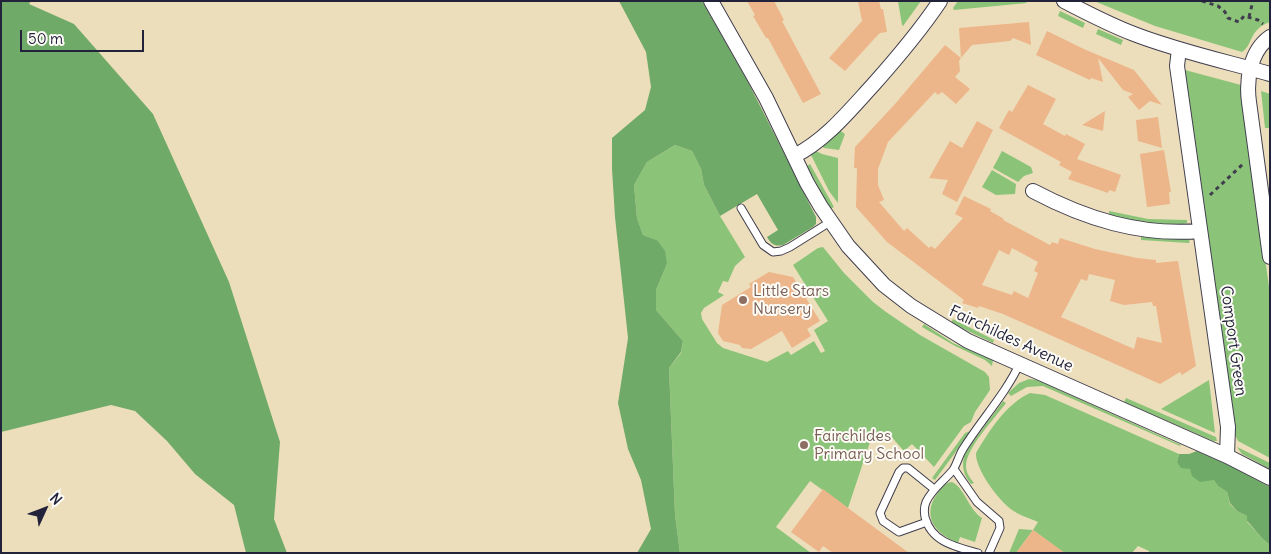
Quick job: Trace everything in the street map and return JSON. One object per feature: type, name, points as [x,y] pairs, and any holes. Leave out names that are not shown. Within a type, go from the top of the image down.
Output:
[{"type":"street","name":"Fairchildes Avenue","points":[[711,1],[766,98],[813,195],[830,222],[848,246],[875,276],[910,306],[957,335],[1227,456],[1270,478]]},
{"type":"street","points":[[794,156],[806,150],[821,138],[858,101],[913,38],[940,1]]},
{"type":"street","points":[[1064,1],[1128,32],[1178,49],[1270,74]]},
{"type":"street","points":[[1268,33],[1260,46],[1247,79],[1270,257]]},
{"type":"street","name":"Comport Green","points":[[1178,49],[1177,62],[1228,427],[1227,456]]},
{"type":"street","points":[[1034,192],[1076,212],[1111,223],[1160,231],[1200,231]]},
{"type":"lane","points":[[741,208],[763,245],[773,252],[781,252],[830,222]]},
{"type":"lane","points":[[978,553],[957,548],[943,542],[930,530],[926,522],[924,506],[934,490],[954,469],[963,449],[1002,395],[1020,364]]},
{"type":"lane","points":[[926,522],[899,532],[883,521],[880,513],[899,472],[903,468],[908,468],[934,490]]},
{"type":"lane","points":[[954,469],[977,502],[999,521],[1000,528],[989,553]]},
{"type":"path","points":[[1202,1],[1218,6],[1230,20],[1239,22],[1244,16],[1260,22],[1268,33]]},
{"type":"path","points":[[1249,17],[1253,1]]},
{"type":"path","points":[[1196,205],[1256,153]]},
{"type":"green space","points":[[1,1],[31,1],[29,4],[74,24],[153,114],[229,282],[280,442],[274,519],[287,553],[246,553],[234,505],[195,474],[167,441],[135,411],[111,405],[1,432]]},
{"type":"green space","points":[[619,1],[702,1],[749,84],[816,217],[816,224],[813,227],[783,245],[778,246],[774,244],[767,237],[778,230],[757,194],[720,216],[704,185],[701,169],[692,151],[675,145],[647,162],[634,185],[637,218],[643,235],[657,240],[665,251],[667,264],[656,290],[656,310],[683,341],[681,352],[669,368],[675,515],[680,553],[637,553],[651,529],[641,480],[628,449],[618,403],[628,338],[615,217],[612,138],[645,110],[651,87],[646,52]]},
{"type":"green space","points":[[898,1],[921,1],[903,26],[902,25]]},
{"type":"green space","points":[[958,1],[1024,1],[1027,3],[954,10],[953,8]]},
{"type":"green space","points":[[1094,1],[1270,1],[1270,22],[1258,29],[1246,49],[1242,52],[1155,26]]},
{"type":"green space","points":[[1060,11],[1085,23],[1083,28],[1058,16]]},
{"type":"green space","points":[[1098,29],[1123,40],[1121,45],[1096,34]]},
{"type":"green space","points":[[1185,70],[1241,85],[1270,294],[1270,458],[1238,441],[1235,435]]},
{"type":"green space","points":[[1261,91],[1270,94],[1270,128],[1265,128]]},
{"type":"green space","points":[[839,130],[845,134],[839,150],[824,148],[822,146]]},
{"type":"green space","points":[[675,145],[692,151],[701,169],[704,185],[745,257],[735,266],[728,282],[723,281],[718,292],[724,295],[704,308],[701,313],[702,319],[717,343],[723,348],[767,362],[788,351],[791,355],[814,341],[821,353],[825,351],[814,330],[828,321],[793,265],[818,248],[823,247],[844,273],[873,302],[920,335],[985,372],[989,377],[990,390],[975,412],[971,422],[964,426],[934,467],[912,444],[904,451],[888,433],[878,442],[870,442],[848,508],[810,481],[776,527],[811,553],[680,553],[675,515],[669,368],[681,353],[683,341],[656,310],[656,290],[667,264],[657,240],[643,235],[637,218],[634,185],[647,162]]},
{"type":"green space","points":[[816,151],[838,158],[838,203],[829,191],[811,155]]},
{"type":"green space","points":[[1002,151],[1031,167],[1033,173],[1024,176],[1018,182],[993,168]]},
{"type":"green space","points":[[810,164],[834,207],[830,209],[807,166]]},
{"type":"green space","points":[[992,170],[1016,184],[1015,194],[996,195],[982,187]]},
{"type":"green space","points":[[1109,211],[1148,219],[1187,220],[1187,223],[1178,225],[1148,224],[1109,215]]},
{"type":"green space","points":[[1141,235],[1190,238],[1189,243],[1141,240]]},
{"type":"green space","points":[[953,319],[994,340],[993,343],[951,323]]},
{"type":"green space","points":[[924,324],[953,343],[993,360],[992,366],[985,360],[955,346],[922,327]]},
{"type":"green space","points":[[1029,379],[1037,380],[1181,445],[1043,386],[1027,387],[1011,396],[1008,393],[1019,383]]},
{"type":"green space","points":[[1209,380],[1215,433],[1161,409]]},
{"type":"green space","points":[[1030,393],[1045,395],[1179,454],[1177,462],[1214,479],[1218,486],[1227,492],[1230,504],[1237,511],[1247,516],[1247,522],[1270,545],[1270,553],[1149,553],[1149,551],[1138,546],[1132,553],[1052,553],[1056,547],[1033,530],[1038,522],[1012,510],[995,492],[979,467],[976,453],[1006,411]]},
{"type":"green space","points":[[1126,398],[1216,437],[1217,441],[1213,441],[1124,402]]},
{"type":"green space","points":[[1003,401],[1006,403],[976,442],[967,459],[967,471],[974,483],[971,484],[966,477],[964,469],[965,453]]},
{"type":"green space","points":[[971,431],[935,480],[932,478],[965,433]]},
{"type":"green space","points":[[1237,447],[1270,463],[1270,469],[1242,454]]},
{"type":"green space","points":[[1197,451],[1231,466],[1270,487],[1270,545],[1247,521],[1247,516],[1237,511],[1230,503],[1227,492],[1218,486],[1214,480],[1200,482],[1192,476],[1190,469],[1181,468],[1177,462],[1179,454],[1189,454]]},
{"type":"green space","points":[[952,482],[960,489],[973,509],[982,518],[975,542],[960,537],[958,543],[943,535],[933,524],[930,510],[932,502],[943,486]]},
{"type":"green space","points":[[1019,529],[1033,530],[1016,553],[1009,553]]},
{"type":"building","points":[[747,1],[774,1],[784,20],[782,21],[821,94],[803,103],[768,38],[766,38],[753,16],[755,15]]},
{"type":"building","points":[[858,1],[879,1],[881,9],[883,9],[887,32],[880,33],[845,71],[829,58],[862,21]]},
{"type":"building","points":[[1029,22],[1031,45],[1013,38],[1010,41],[972,45],[961,58],[959,28]]},
{"type":"building","points":[[1047,31],[1134,70],[1162,105],[1150,101],[1139,110],[1128,97],[1133,94],[1123,90],[1098,58],[1103,82],[1091,78],[1090,80],[1036,55]]},
{"type":"building","points":[[945,45],[961,58],[959,61],[960,71],[955,77],[970,89],[956,104],[942,92],[938,95],[935,92],[888,142],[878,169],[878,185],[884,200],[879,202],[904,231],[907,228],[929,248],[931,246],[935,249],[963,218],[955,214],[964,196],[991,209],[990,211],[1003,220],[1050,245],[1052,242],[1058,244],[1060,238],[1095,249],[1156,260],[1156,263],[1178,261],[1196,366],[1182,375],[1180,372],[1160,384],[1003,314],[979,306],[978,308],[962,303],[964,300],[887,242],[856,207],[857,168],[854,168],[855,147],[895,104]],"holes":[[[1012,248],[1038,262],[1034,271],[1038,273],[1028,298],[1014,291],[1012,295],[982,285],[999,250],[1009,255]],[[1089,274],[1115,280],[1110,301],[1124,305],[1152,302],[1153,306],[1156,306],[1162,343],[1137,337],[1134,349],[1061,317],[1081,279],[1087,281]]]},
{"type":"building","points":[[1028,85],[1056,99],[1043,124],[1085,144],[1077,159],[1121,175],[1115,192],[1109,190],[1108,193],[1068,179],[1072,172],[1059,165],[1061,162],[999,128],[1009,110],[1012,112]]},
{"type":"building","points":[[1105,111],[1103,131],[1082,125]]},
{"type":"building","points":[[1158,117],[1162,148],[1138,141],[1136,120]]},
{"type":"building","points":[[977,121],[993,130],[957,202],[942,194],[948,180],[929,178],[950,141],[962,148]]},
{"type":"building","points":[[1164,150],[1171,192],[1169,192],[1170,204],[1147,207],[1140,154]]},
{"type":"building","points":[[769,272],[793,277],[820,321],[807,329],[811,336],[792,348],[782,331],[751,349],[742,348],[740,345],[723,341],[718,333],[722,305],[751,287],[749,284]]},
{"type":"building","points":[[823,489],[909,553],[833,553],[823,546],[819,552],[791,532]]},
{"type":"building","points":[[1033,530],[1065,553],[1016,553]]},
{"type":"place","name":"Little Stars Nursery","points":[[743,300]]},
{"type":"place","name":"Fairchildes Primary School","points":[[804,445]]}]
